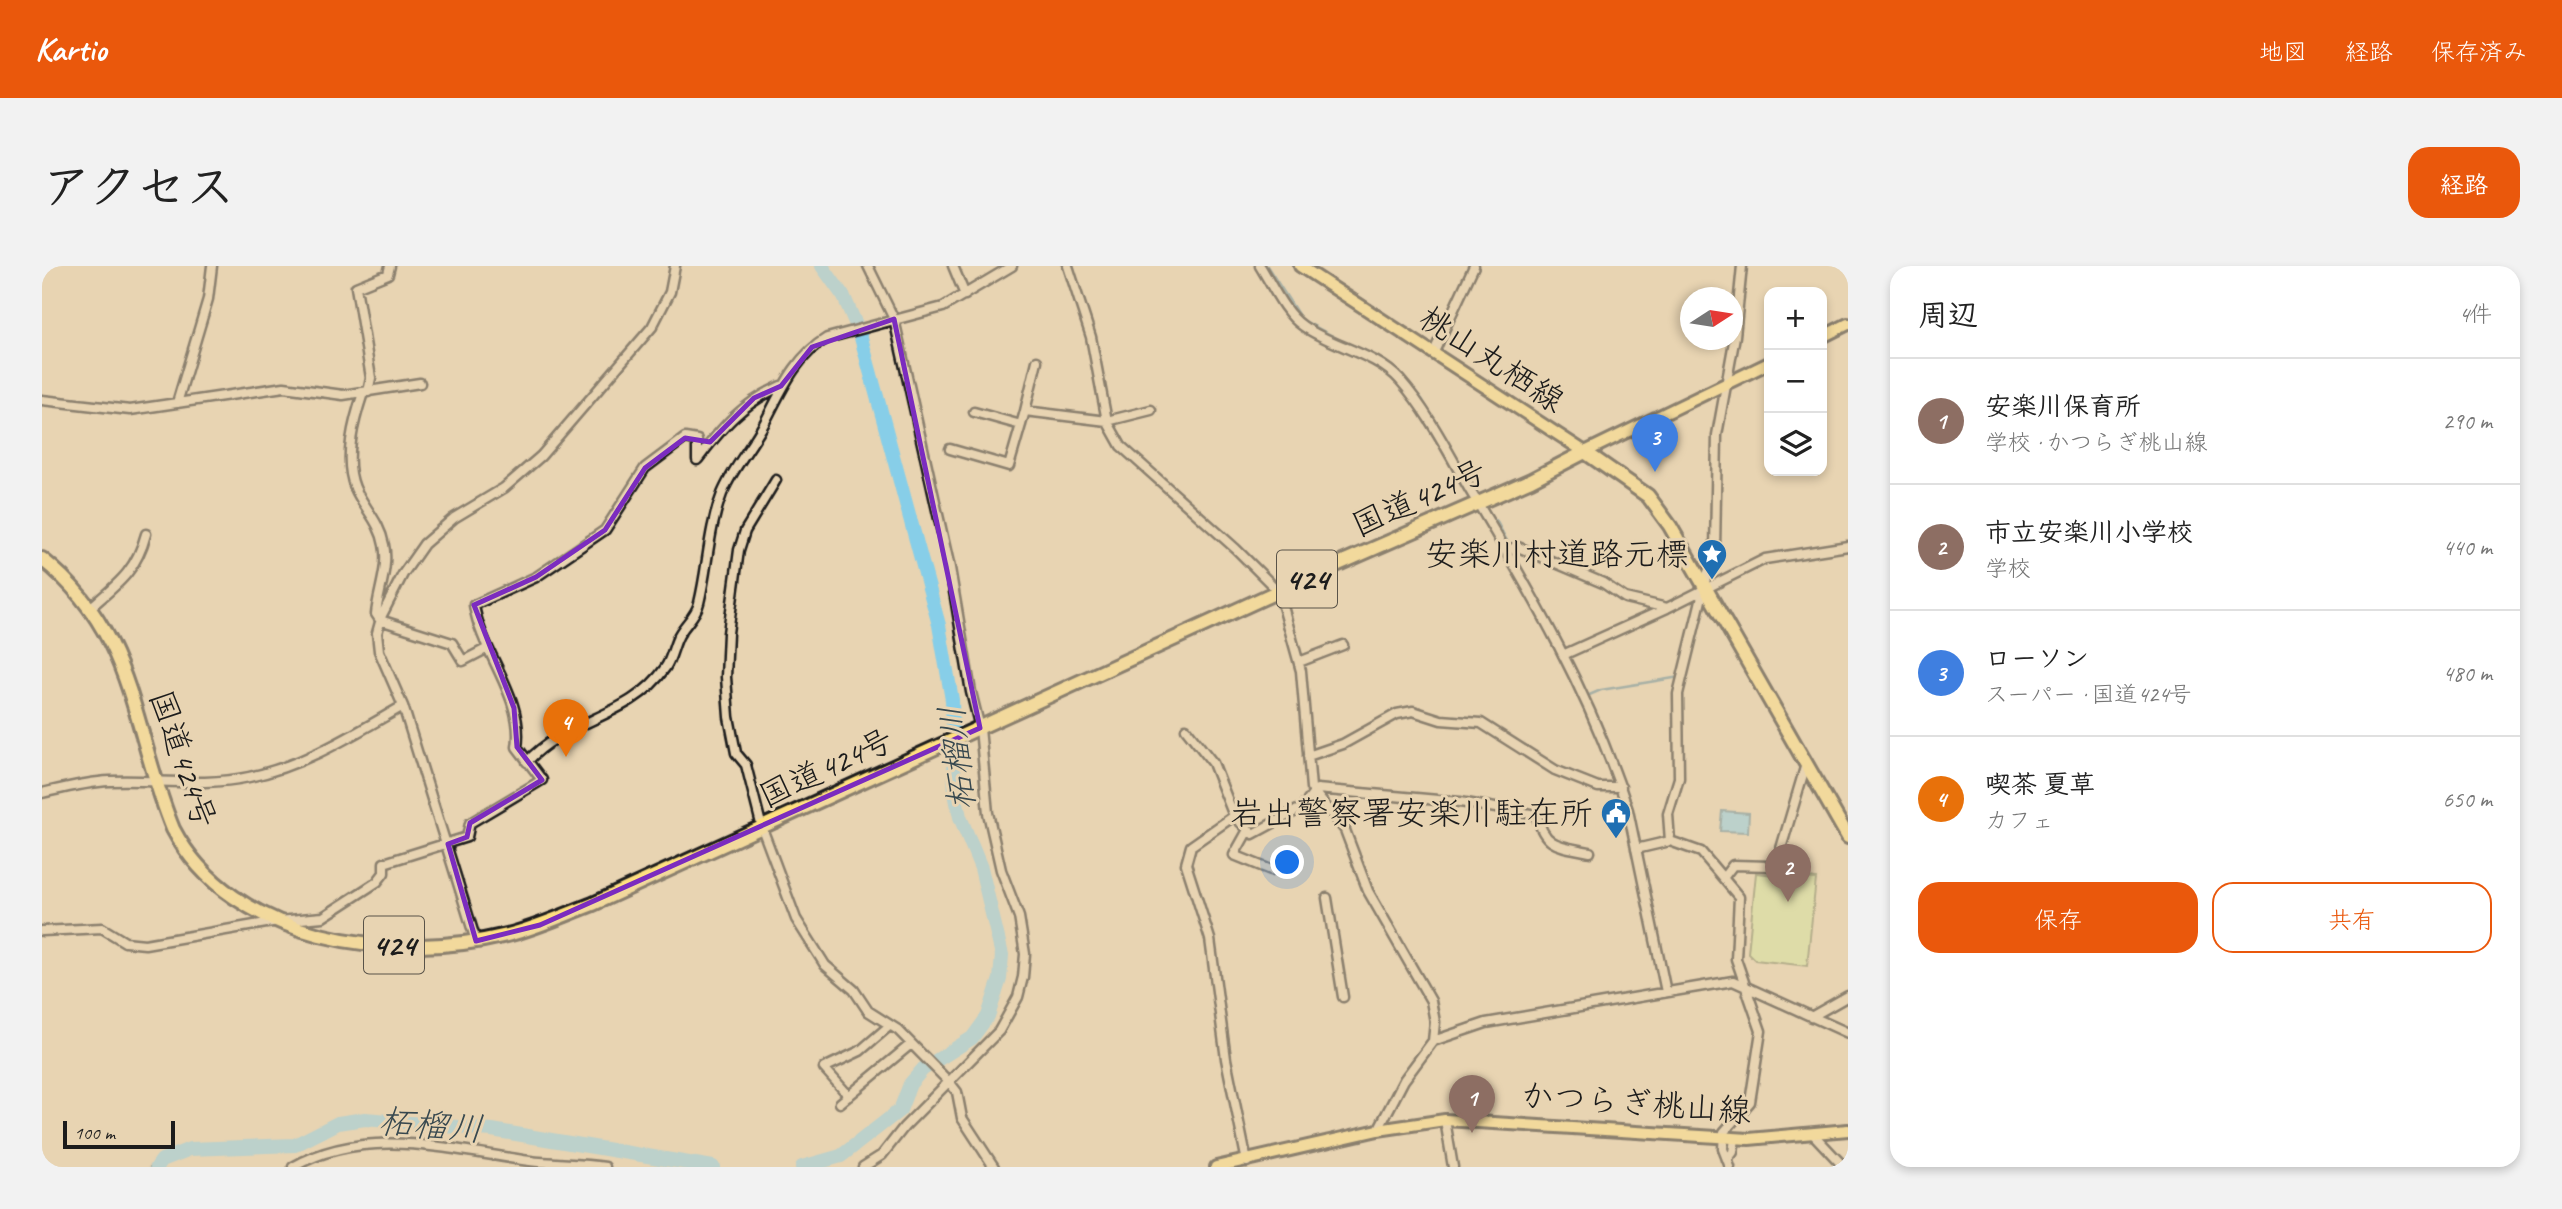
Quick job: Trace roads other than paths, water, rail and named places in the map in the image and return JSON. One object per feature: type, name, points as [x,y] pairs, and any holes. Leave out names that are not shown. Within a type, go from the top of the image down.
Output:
[{"type":"highway","name":"国道424号","points":[[42,559],[68,579],[91,607],[108,634],[122,667],[173,829],[195,864],[229,895],[278,920],[317,933],[374,944],[421,946],[507,935],[550,921],[762,828],[1477,502],[1531,480],[1585,452]]},
{"type":"highway","points":[[1585,452],[1648,496],[1670,526],[1848,837]]},
{"type":"main road","name":"桃山丸栖線","points":[[1300,266],[1585,452]]},
{"type":"main road","points":[[1827,334],[1848,324]]},
{"type":"main road","points":[[1585,452],[1764,366]]},
{"type":"main road","name":"かつらぎ桃山線","points":[[1216,1167],[1243,1164],[1378,1130],[1445,1120],[1729,1138],[1848,1130]]},
{"type":"street","points":[[177,403],[208,299],[212,266]]},
{"type":"street","points":[[390,266],[384,278],[356,287],[371,378],[355,418],[350,451],[354,486],[379,526],[385,546],[376,614],[380,620],[452,643],[463,661],[488,648]]},
{"type":"street","points":[[476,941],[403,706],[379,650],[377,634],[380,620],[403,574],[424,544],[454,518],[504,488],[541,456],[652,327],[670,292],[675,266]]},
{"type":"street","points":[[863,1167],[882,1155],[904,1126],[950,1083],[999,1031],[1018,997],[1023,977],[1024,944],[1019,917],[1001,870],[988,813],[978,729],[950,568],[890,319],[868,266]]},
{"type":"street","points":[[953,266],[965,295]]},
{"type":"street","points":[[527,762],[542,745],[634,700],[667,666],[678,636],[699,606],[710,537],[722,496],[737,463],[764,424],[781,386],[812,347],[827,338],[943,307],[1012,266]]},
{"type":"street","points":[[1068,266],[1091,337],[1107,421],[1121,446],[1236,549],[1279,592],[1299,662],[1314,793],[1345,830],[1368,891],[1431,1001],[1435,1022],[1433,1041],[1404,1080],[1378,1130]]},
{"type":"street","points":[[1260,266],[1302,326],[1362,355],[1397,377],[1416,400],[1477,502],[1509,548],[1565,654],[1621,787],[1666,992]]},
{"type":"street","points":[[1670,841],[1668,814],[1679,778],[1678,694],[1715,551],[1717,435],[1735,337],[1742,266]]},
{"type":"street","points":[[1433,354],[1472,267]]},
{"type":"street","points":[[950,449],[1009,466],[1037,361]]},
{"type":"street","points":[[42,400],[114,410],[284,387],[318,394],[366,392],[420,383]]},
{"type":"street","points":[[42,931],[102,928],[125,942],[145,944],[278,920],[323,917],[377,882],[384,873],[384,863],[467,837],[470,823],[542,780],[517,747],[520,730],[514,708],[488,648],[474,605],[536,577],[567,558],[610,523],[645,468],[685,438],[697,440],[698,460],[715,436],[754,398],[781,386]]},
{"type":"street","points":[[1025,411],[1107,421],[1150,410]]},
{"type":"street","points":[[974,412],[1021,425]]},
{"type":"street","points":[[776,480],[745,531],[739,550],[726,677],[736,753],[746,765],[762,828],[802,929],[825,965],[854,990],[868,1012],[888,1027],[898,1030],[950,1083],[957,1093],[962,1118],[994,1167]]},
{"type":"street","points":[[91,607],[123,580],[139,560],[146,534]]},
{"type":"street","points":[[1565,654],[1667,608],[1765,559],[1848,546]]},
{"type":"street","points":[[1509,548],[1603,583],[1625,598],[1667,608]]},
{"type":"street","points":[[1299,662],[1343,645]]},
{"type":"street","points":[[42,793],[109,781],[208,783],[248,777],[290,766],[326,750],[403,706]]},
{"type":"street","points":[[1308,756],[1343,744],[1397,714],[1413,710],[1441,720],[1481,723],[1555,770],[1598,787],[1621,787]]},
{"type":"street","points":[[1186,729],[1213,763],[1234,816],[1253,834],[1303,807],[1317,789],[1460,802],[1537,815],[1540,828],[1548,841],[1590,852]]},
{"type":"street","points":[[1723,877],[1733,864],[1770,866],[1777,862],[1806,764]]},
{"type":"street","points":[[1234,816],[1191,846],[1186,864],[1210,939],[1243,1164]]},
{"type":"street","points":[[1248,830],[1234,855],[1271,870]]},
{"type":"street","points":[[1636,849],[1670,841],[1701,852],[1739,897],[1735,950],[1745,987],[1760,1025],[1753,1092],[1743,1114],[1726,1126],[1729,1138],[1728,1163]]},
{"type":"street","points":[[1327,898],[1343,998]]},
{"type":"street","points":[[1433,1041],[1486,1023],[1733,981],[1848,1033]]},
{"type":"street","points":[[1811,1017],[1848,996]]},
{"type":"street","points":[[849,1096],[824,1068],[860,1051],[888,1027]]},
{"type":"street","points":[[840,1103],[912,1045]]},
{"type":"street","points":[[1445,1120],[1453,1167]]},
{"type":"street","points":[[1813,1134],[1844,1167]]},
{"type":"street","points":[[293,1167],[327,1152],[368,1143],[396,1142],[567,1166],[602,1165]]},
{"type":"water","points":[[1722,811],[1749,813],[1748,832],[1720,831]]},
{"type":"waterway","name":"柘榴川","points":[[802,1167],[841,1156],[900,1110],[910,1084],[923,1069],[972,1038],[988,1016],[1000,979],[1002,955],[981,868],[960,817],[955,793],[952,700],[939,625],[860,334],[844,297],[822,266]]},
{"type":"waterway","points":[[1267,266],[1301,319],[1398,371],[1422,399],[1440,430]]},
{"type":"waterway","points":[[1443,435],[1471,480]]},
{"type":"waterway","points":[[1496,520],[1535,594]]},
{"type":"waterway","points":[[1586,693],[1587,696],[1601,690],[1680,677]]},
{"type":"waterway","name":"柘榴川","points":[[157,1167],[162,1160],[190,1149],[295,1145],[338,1123],[365,1119],[492,1130],[713,1167]]},
{"type":"waterway","points":[[1731,1134],[1734,1127]]},
{"type":"waterway","name":"柘榴川","points":[[150,1167],[158,1166]]},
{"type":"place","name":"ローソン","points":[[1655,472]]},
{"type":"place","name":"安楽川村道路元標","points":[[1712,581]]},
{"type":"place","name":"喫茶 夏草","points":[[566,757]]},
{"type":"place","name":"岩出警察署安楽川駐在所","points":[[1616,840]]},
{"type":"place","name":"市立安楽川小学校","points":[[1788,902]]},
{"type":"place","name":"安楽川保育所","points":[[1472,1133]]}]
